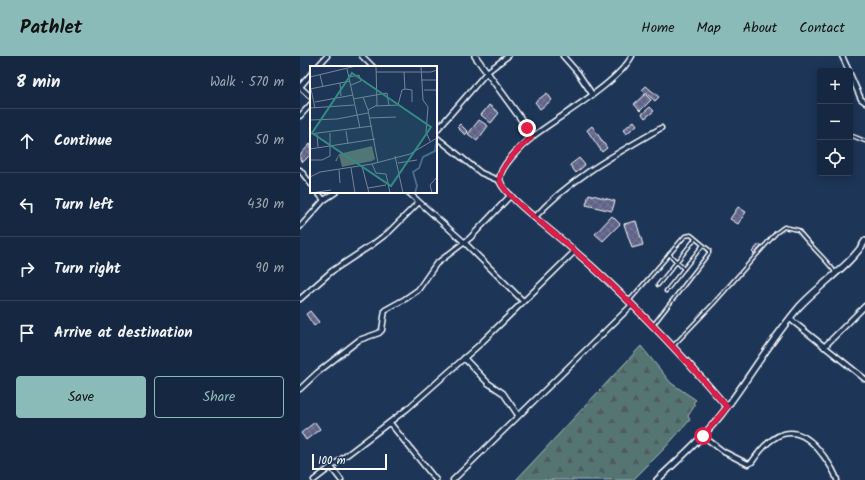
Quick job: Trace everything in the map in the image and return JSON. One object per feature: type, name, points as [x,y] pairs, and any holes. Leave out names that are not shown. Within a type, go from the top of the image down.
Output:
[{"type":"street","points":[[318,66],[328,56]]},
{"type":"street","points":[[362,56],[372,66]]},
{"type":"street","points":[[475,56],[521,119],[531,138]]},
{"type":"street","points":[[437,130],[486,72],[508,56]]},
{"type":"street","points":[[563,56],[578,73],[592,94]]},
{"type":"street","points":[[500,181],[500,174],[510,160],[531,138],[592,94],[625,67],[632,56]]},
{"type":"street","points":[[842,56],[848,68]]},
{"type":"street","points":[[310,75],[300,87],[310,96]]},
{"type":"street","points":[[853,81],[861,99],[865,102]]},
{"type":"street","points":[[300,116],[310,105]]},
{"type":"street","points":[[535,217],[566,188],[593,167],[661,128]]},
{"type":"street","points":[[437,138],[481,173],[500,181],[511,195],[575,251],[654,324],[727,407]]},
{"type":"street","points":[[300,170],[310,183]]},
{"type":"street","points":[[318,193],[324,200]]},
{"type":"street","points":[[300,226],[324,200],[334,193]]},
{"type":"street","points":[[409,193],[465,243],[523,301]]},
{"type":"street","points":[[300,389],[317,373],[359,340],[379,333],[382,330],[385,310],[413,294],[436,264],[465,243],[511,195]]},
{"type":"street","points":[[300,299],[332,271],[374,244],[389,232],[419,202]]},
{"type":"street","points":[[660,479],[703,436],[727,407],[790,319],[816,290],[852,258],[865,241]]},
{"type":"street","points":[[314,480],[390,423],[464,358],[575,251]]},
{"type":"street","points":[[453,480],[630,303]]},
{"type":"street","points":[[824,347],[865,306]]},
{"type":"street","points":[[790,319],[865,379]]},
{"type":"street","points":[[464,358],[488,383],[504,393],[518,415]]},
{"type":"street","points":[[390,423],[436,480]]},
{"type":"street","points":[[703,436],[724,452],[748,464],[752,462],[770,439],[778,435],[792,433],[802,436],[819,450],[835,471],[837,480]]},
{"type":"street","points":[[331,467],[341,480]]},
{"type":"lane","points":[[853,136],[865,140]]},
{"type":"lane","points":[[674,345],[713,304],[776,233],[784,227],[798,230],[804,239],[818,252],[835,272]]},
{"type":"lane","points":[[630,303],[670,254],[688,235],[709,250],[709,253],[654,324]]},
{"type":"lane","points":[[658,285],[695,239]]},
{"type":"lane","points":[[666,291],[703,245]]},
{"type":"lane","points":[[670,254],[684,269]]},
{"type":"green space","points":[[641,346],[671,383],[696,400],[693,403],[695,405],[688,416],[690,420],[663,450],[633,480],[516,480]]},
{"type":"building","points":[[646,86],[659,97],[655,101],[642,90]]},
{"type":"building","points":[[547,93],[552,100],[540,109],[535,102]]},
{"type":"building","points":[[645,94],[651,100],[640,111],[634,104]]},
{"type":"building","points":[[489,105],[499,113],[491,123],[481,115]]},
{"type":"building","points":[[650,107],[654,111],[645,118],[642,114]]},
{"type":"building","points":[[479,120],[488,126],[477,141],[468,134]]},
{"type":"building","points":[[634,121],[637,125],[626,134],[623,130]]},
{"type":"building","points":[[460,124],[468,132],[465,135],[457,127]]},
{"type":"building","points":[[592,126],[607,148],[602,152],[587,130]]},
{"type":"building","points":[[310,144],[310,155],[303,162],[300,160],[300,155]]},
{"type":"building","points":[[579,158],[585,165],[576,173],[570,165]]},
{"type":"building","points":[[589,194],[615,201],[612,211],[586,205]]},
{"type":"building","points":[[738,207],[746,212],[738,224],[730,219]]},
{"type":"building","points":[[612,216],[620,224],[603,241],[595,234]]},
{"type":"building","points":[[636,221],[643,245],[632,248],[624,224]]},
{"type":"building","points":[[759,244],[762,247],[755,255],[752,252]]},
{"type":"building","points":[[310,311],[319,322],[314,326],[306,314]]},
{"type":"building","points":[[315,422],[320,429],[306,440],[301,433]]},
{"type":"route","points":[[527,128],[531,138],[510,160],[500,174],[500,181],[517,201],[584,258],[617,291],[651,321],[674,345],[727,407],[703,436]]}]
